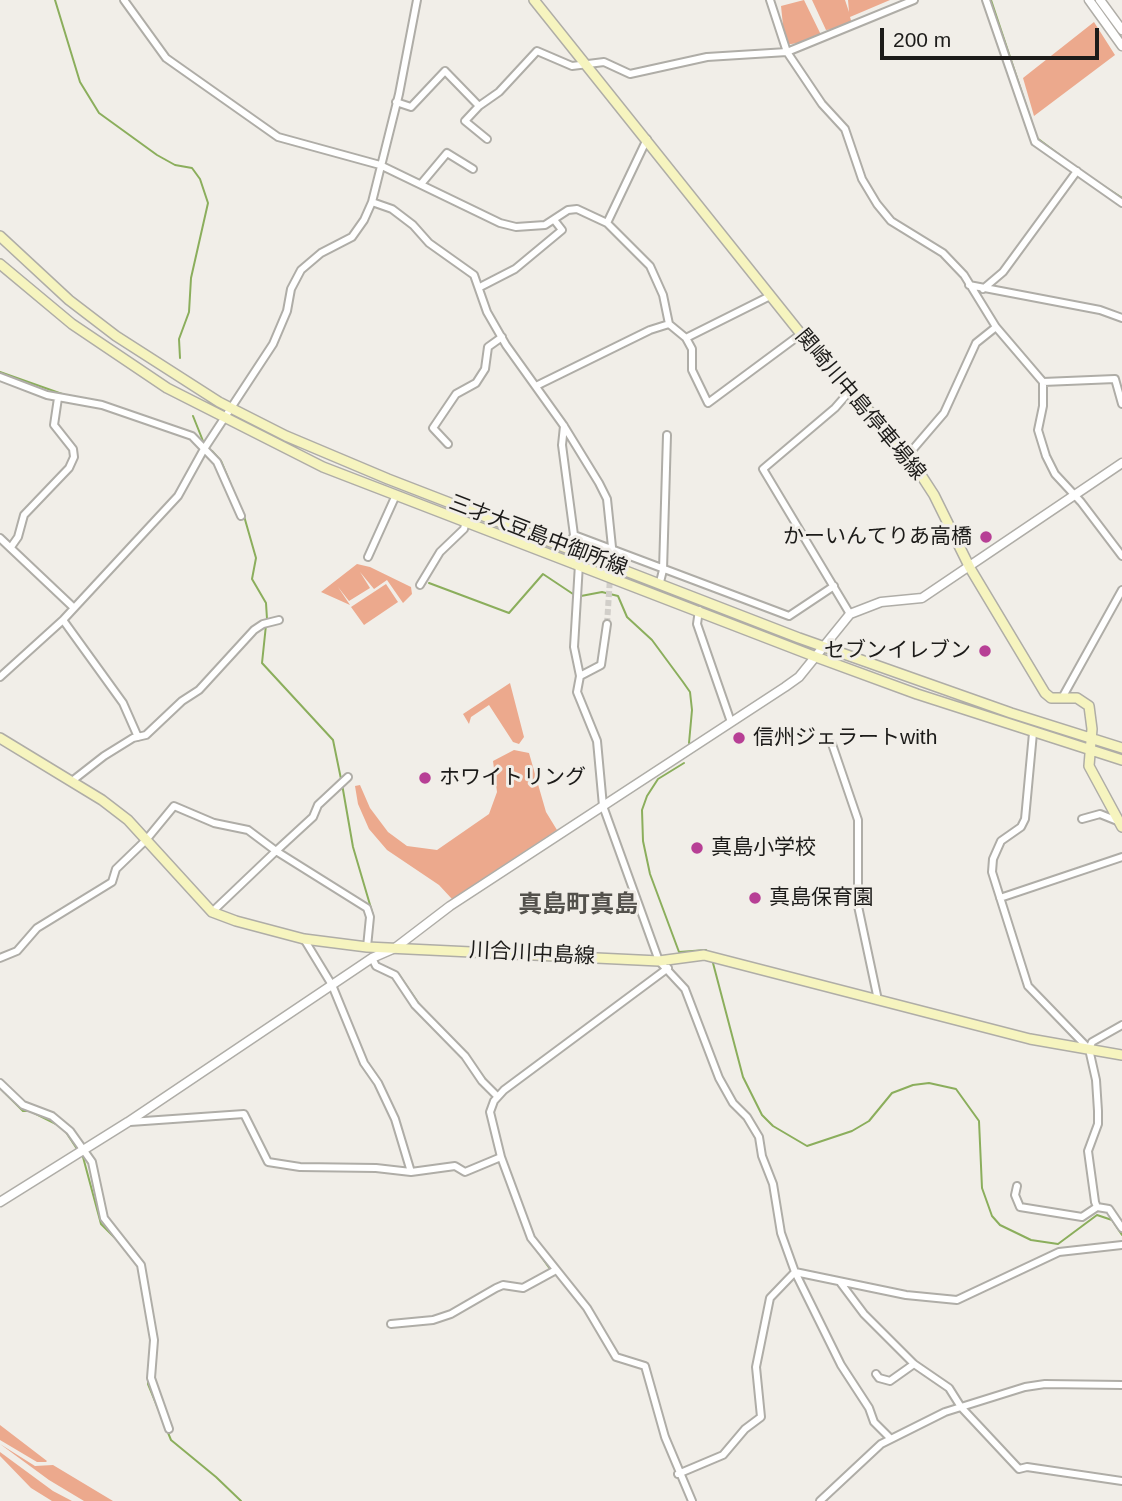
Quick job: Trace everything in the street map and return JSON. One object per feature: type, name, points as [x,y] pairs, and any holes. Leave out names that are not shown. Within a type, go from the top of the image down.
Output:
[{"type":"main road","name":"関崎川中島停車場線","points":[[534,0],[648,139],[801,334],[908,455],[934,495],[970,568],[1045,693],[1051,698],[1077,698],[1089,706],[1090,766],[1121,824]]},
{"type":"main road","name":"三才大豆島中御所線","points":[[0,236],[69,300],[116,336],[174,375],[286,436],[375,474],[823,647],[1122,748]]},
{"type":"main road","name":"三才大豆島中御所線","points":[[0,264],[72,324],[167,388],[323,467],[816,657],[1033,733],[1122,760]]},
{"type":"main road","points":[[0,738],[102,800],[146,840],[212,912]]},
{"type":"main road","name":"川合川中島線","points":[[212,912],[304,939],[367,947],[659,961],[704,955],[1030,1039],[1122,1055]]},
{"type":"street","points":[[124,0],[166,58],[278,137],[380,164],[500,223],[516,227],[555,221],[568,210],[577,209],[607,223],[650,266],[663,295],[669,324],[686,338],[692,349],[692,370],[708,403],[801,334]]},
{"type":"street","points":[[0,677],[63,620],[178,496],[204,449],[273,344],[287,311],[290,289],[301,270],[321,253],[352,237],[364,220],[372,202],[417,0]]},
{"type":"street","points":[[770,0],[787,52],[822,104],[845,129],[862,179],[877,204],[891,221],[943,253],[969,285],[996,327],[1043,382],[1043,406],[1038,430],[1040,444],[1055,474],[1075,495],[1122,556]]},
{"type":"street","points":[[486,139],[465,121],[479,106],[499,92],[537,51],[572,66],[604,62],[630,74],[707,57],[787,52],[914,0]]},
{"type":"street","points":[[986,0],[1035,142],[1122,203]]},
{"type":"street","points":[[1089,0],[1122,46]]},
{"type":"street","points":[[1100,0],[1122,30]]},
{"type":"street","points":[[396,102],[411,107],[444,71],[479,106]]},
{"type":"street","points":[[607,223],[648,139]]},
{"type":"street","points":[[421,184],[447,153],[473,169]]},
{"type":"street","points":[[983,289],[1003,272],[1077,171]]},
{"type":"street","points":[[372,202],[392,209],[413,225],[429,243],[474,275],[481,288],[487,312],[564,426],[607,499],[612,547]]},
{"type":"street","points":[[481,288],[515,269],[562,230],[555,221]]},
{"type":"street","points":[[969,285],[1100,310],[1122,318]]},
{"type":"street","points":[[686,338],[770,296]]},
{"type":"street","points":[[536,386],[650,330],[669,324]]},
{"type":"street","points":[[908,455],[944,413],[976,343],[996,327]]},
{"type":"street","points":[[448,444],[433,428],[456,394],[477,383],[485,369],[488,347],[502,337]]},
{"type":"street","points":[[0,377],[58,398],[102,405],[186,433],[217,462],[241,516]]},
{"type":"street","points":[[1043,382],[1119,378],[1122,404]]},
{"type":"street","points":[[849,391],[835,408],[763,469],[850,614]]},
{"type":"street","points":[[11,547],[18,537],[24,515],[69,468],[74,457],[73,449],[54,425],[58,398]]},
{"type":"street","points":[[564,426],[562,444],[575,535],[568,547]]},
{"type":"street","points":[[660,582],[663,570],[667,435]]},
{"type":"street","points":[[0,1202],[128,1122],[372,958],[394,948],[450,906],[799,677],[850,614],[881,602],[922,598],[1122,463]]},
{"type":"street","points":[[368,557],[396,495]]},
{"type":"street","points":[[420,585],[440,552],[464,529],[466,522]]},
{"type":"street","points":[[575,535],[789,616],[834,586]]},
{"type":"street","points":[[0,538],[74,608]]},
{"type":"street","points":[[579,564],[574,647],[580,676],[577,692],[597,741],[603,806],[659,961],[685,989],[719,1077],[733,1103],[747,1117],[759,1136],[762,1156],[773,1184],[781,1233],[795,1272],[835,1355],[869,1408],[874,1422],[890,1438]]},
{"type":"street","points":[[1062,698],[1122,590]]},
{"type":"street","points":[[699,610],[697,624],[731,722]]},
{"type":"street","points":[[63,620],[123,703],[138,737]]},
{"type":"street","points":[[72,781],[104,756],[146,735],[182,701],[199,690],[267,623],[279,620]]},
{"type":"street","points":[[580,676],[601,665],[607,624]]},
{"type":"street","points":[[1033,733],[1025,819],[1021,827],[1001,841],[993,859],[992,872],[1028,986],[1089,1049],[1096,1080],[1098,1124],[1088,1151],[1097,1207]]},
{"type":"street","points":[[832,744],[858,820],[858,906],[878,1000]]},
{"type":"street","points":[[212,912],[313,817],[318,805],[345,780]]},
{"type":"street","points":[[0,958],[17,951],[37,928],[112,882],[116,869],[146,840],[174,806],[214,823],[248,830],[367,908],[370,917],[367,947]]},
{"type":"street","points":[[1082,819],[1100,814],[1121,824]]},
{"type":"street","points":[[1000,898],[1122,857]]},
{"type":"street","points":[[304,939],[332,985],[364,1063],[378,1083],[403,1137],[411,1172]]},
{"type":"street","points":[[372,958],[376,966],[395,975],[415,1004],[465,1056],[497,1096]]},
{"type":"street","points":[[668,968],[497,1096],[491,1112],[501,1157],[531,1238],[587,1308],[616,1357],[645,1366],[678,1474],[692,1501]]},
{"type":"street","points":[[1089,1049],[1093,1042],[1122,1025]]},
{"type":"street","points":[[0,1083],[23,1105],[52,1116],[70,1130],[92,1162],[104,1218],[141,1265],[154,1340],[151,1378],[170,1429]]},
{"type":"street","points":[[128,1122],[244,1114],[268,1162],[300,1167],[355,1167],[411,1172],[455,1166],[466,1171],[501,1157]]},
{"type":"street","points":[[1017,1186],[1012,1195],[1020,1207],[1082,1217],[1097,1207],[1109,1209],[1122,1228]]},
{"type":"street","points":[[795,1272],[935,1300],[957,1300],[1059,1252],[1122,1245]]},
{"type":"street","points":[[391,1324],[433,1320],[450,1314],[503,1285],[523,1289],[556,1270]]},
{"type":"street","points":[[678,1474],[723,1455],[745,1429],[761,1417],[756,1367],[767,1326],[770,1298],[795,1272]]},
{"type":"street","points":[[840,1282],[864,1314],[914,1364],[949,1388],[961,1406],[1019,1469],[1044,1469],[1122,1481]]},
{"type":"street","points":[[876,1374],[879,1378],[890,1381],[914,1364]]},
{"type":"street","points":[[820,1501],[890,1438],[961,1406],[1045,1384],[1122,1385]]},
{"type":"shaded area","points":[[804,0],[823,39],[785,45],[781,6]]},
{"type":"shaded area","points":[[812,0],[845,0],[849,12],[848,0],[890,0],[850,17],[853,27],[826,30]]},
{"type":"shaded area","points":[[1094,22],[1115,55],[1034,116],[1023,78]]},
{"type":"shaded area","points":[[357,564],[370,567],[411,587],[412,594],[403,603],[387,580],[374,589],[360,572],[370,588],[349,601],[338,587],[350,605],[321,592]]},
{"type":"shaded area","points":[[386,584],[398,602],[364,625],[351,607]]},
{"type":"shaded area","points":[[510,683],[524,737],[519,744],[513,742],[489,705],[471,717],[469,724],[463,714]]},
{"type":"shaded area","points":[[514,750],[529,753],[546,812],[557,830],[452,899],[439,885],[387,850],[369,829],[358,804],[355,786],[360,785],[370,808],[388,832],[407,846],[437,850],[489,814],[497,792],[493,761]]},
{"type":"shaded area","points":[[0,1425],[47,1461],[37,1462],[0,1440]]},
{"type":"shaded area","points":[[0,1444],[35,1466],[53,1465],[113,1501],[84,1501],[49,1480]]},
{"type":"shaded area","points":[[0,1452],[53,1491],[72,1501],[52,1501],[31,1488],[0,1456]]},
{"type":"waterway","points":[[55,0],[80,82],[99,113],[157,155],[175,165],[192,168],[200,179],[208,203],[191,278],[189,312],[179,339],[180,358]]},
{"type":"waterway","points":[[991,0],[1037,138],[1065,159]]},
{"type":"waterway","points":[[1087,175],[1122,198]]},
{"type":"waterway","points":[[0,372],[65,395]]},
{"type":"waterway","points":[[193,416],[203,441]]},
{"type":"waterway","points":[[212,451],[221,461],[231,485]]},
{"type":"waterway","points":[[244,516],[256,558],[252,579],[266,603],[267,619]]},
{"type":"waterway","points":[[429,583],[509,613],[543,574],[573,594]]},
{"type":"waterway","points":[[581,596],[602,592],[618,596],[627,617],[652,640],[683,682],[690,692],[692,710],[689,743]]},
{"type":"waterway","points":[[266,625],[262,663],[333,740],[341,779]]},
{"type":"waterway","points":[[684,763],[658,779],[647,796],[642,810],[643,841],[650,874],[679,952],[706,950]]},
{"type":"waterway","points":[[342,784],[353,847],[373,915]]},
{"type":"waterway","points":[[372,924],[372,937]]},
{"type":"waterway","points":[[713,963],[743,1077],[762,1115],[773,1126],[807,1146],[852,1131],[869,1121],[892,1093],[913,1085],[929,1083],[956,1089],[979,1121],[982,1188],[992,1216],[1000,1225],[1031,1240],[1058,1244],[1097,1215],[1112,1220],[1122,1235]]},
{"type":"waterway","points":[[387,968],[398,973],[419,1004]]},
{"type":"waterway","points":[[479,1071],[486,1080]]},
{"type":"waterway","points":[[0,1088],[23,1111],[30,1111],[60,1126]]},
{"type":"waterway","points":[[487,1113],[490,1124]]},
{"type":"waterway","points":[[64,1129],[77,1149]]},
{"type":"waterway","points":[[83,1157],[101,1224],[123,1246]]},
{"type":"waterway","points":[[528,1238],[550,1269]]},
{"type":"waterway","points":[[150,1360],[148,1384],[171,1440],[241,1501]]},
{"type":"waterway","points":[[672,1461],[676,1472]]},
{"type":"waterway","points":[[678,1477],[689,1501]]},
{"type":"tunnel","points":[[607,624],[612,547]]},
{"type":"place","name":"かーいんてりあ高橋","points":[[986,537]]},
{"type":"place","name":"セブンイレブン","points":[[985,651]]},
{"type":"place","name":"信州ジェラートwith","points":[[739,738]]},
{"type":"place","name":"ホワイトリング","points":[[425,778]]},
{"type":"place","name":"真島小学校","points":[[697,848]]},
{"type":"place","name":"真島保育園","points":[[755,898]]},
{"type":"district","name":"真島町真島","points":[[578,905]]}]
